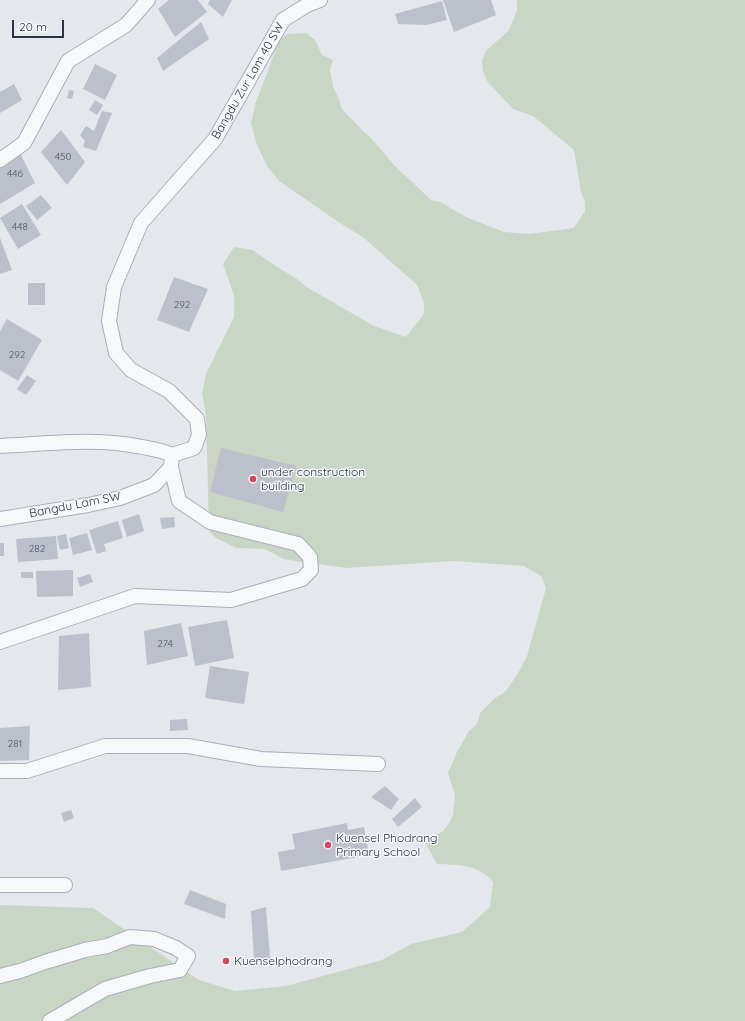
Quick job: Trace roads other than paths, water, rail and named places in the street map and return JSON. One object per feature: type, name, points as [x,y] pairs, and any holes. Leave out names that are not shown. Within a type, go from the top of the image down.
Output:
[{"type":"street","points":[[0,160],[24,143],[68,61],[126,26],[148,0]]},
{"type":"street","name":"Bangdu Zur Lam 40 SW","points":[[172,461],[194,448],[199,435],[197,419],[169,391],[131,370],[116,353],[109,321],[114,287],[142,223],[215,139],[283,20],[307,5],[320,0]]},
{"type":"street","points":[[0,446],[74,441],[124,443],[164,451],[172,461],[179,501],[210,522],[298,544],[310,557],[311,570],[302,579],[231,600],[135,596],[0,642]]},
{"type":"street","name":"Bangdu Lam SW","points":[[0,519],[88,505],[120,498],[154,485],[172,461]]},
{"type":"street","points":[[0,771],[27,770],[105,746],[188,746],[261,759],[378,764]]},
{"type":"street","points":[[0,885],[65,885]]},
{"type":"street","points":[[0,976],[85,950],[107,946],[130,937],[154,939],[176,948],[188,956],[180,970],[150,976],[105,989],[50,1021]]},
{"type":"place","name":"under construction building","points":[[253,479]]},
{"type":"place","name":"Kuensel Phodrang Primary School","points":[[328,845]]},
{"type":"place","name":"Kuenselphodrang","points":[[226,961]]}]
